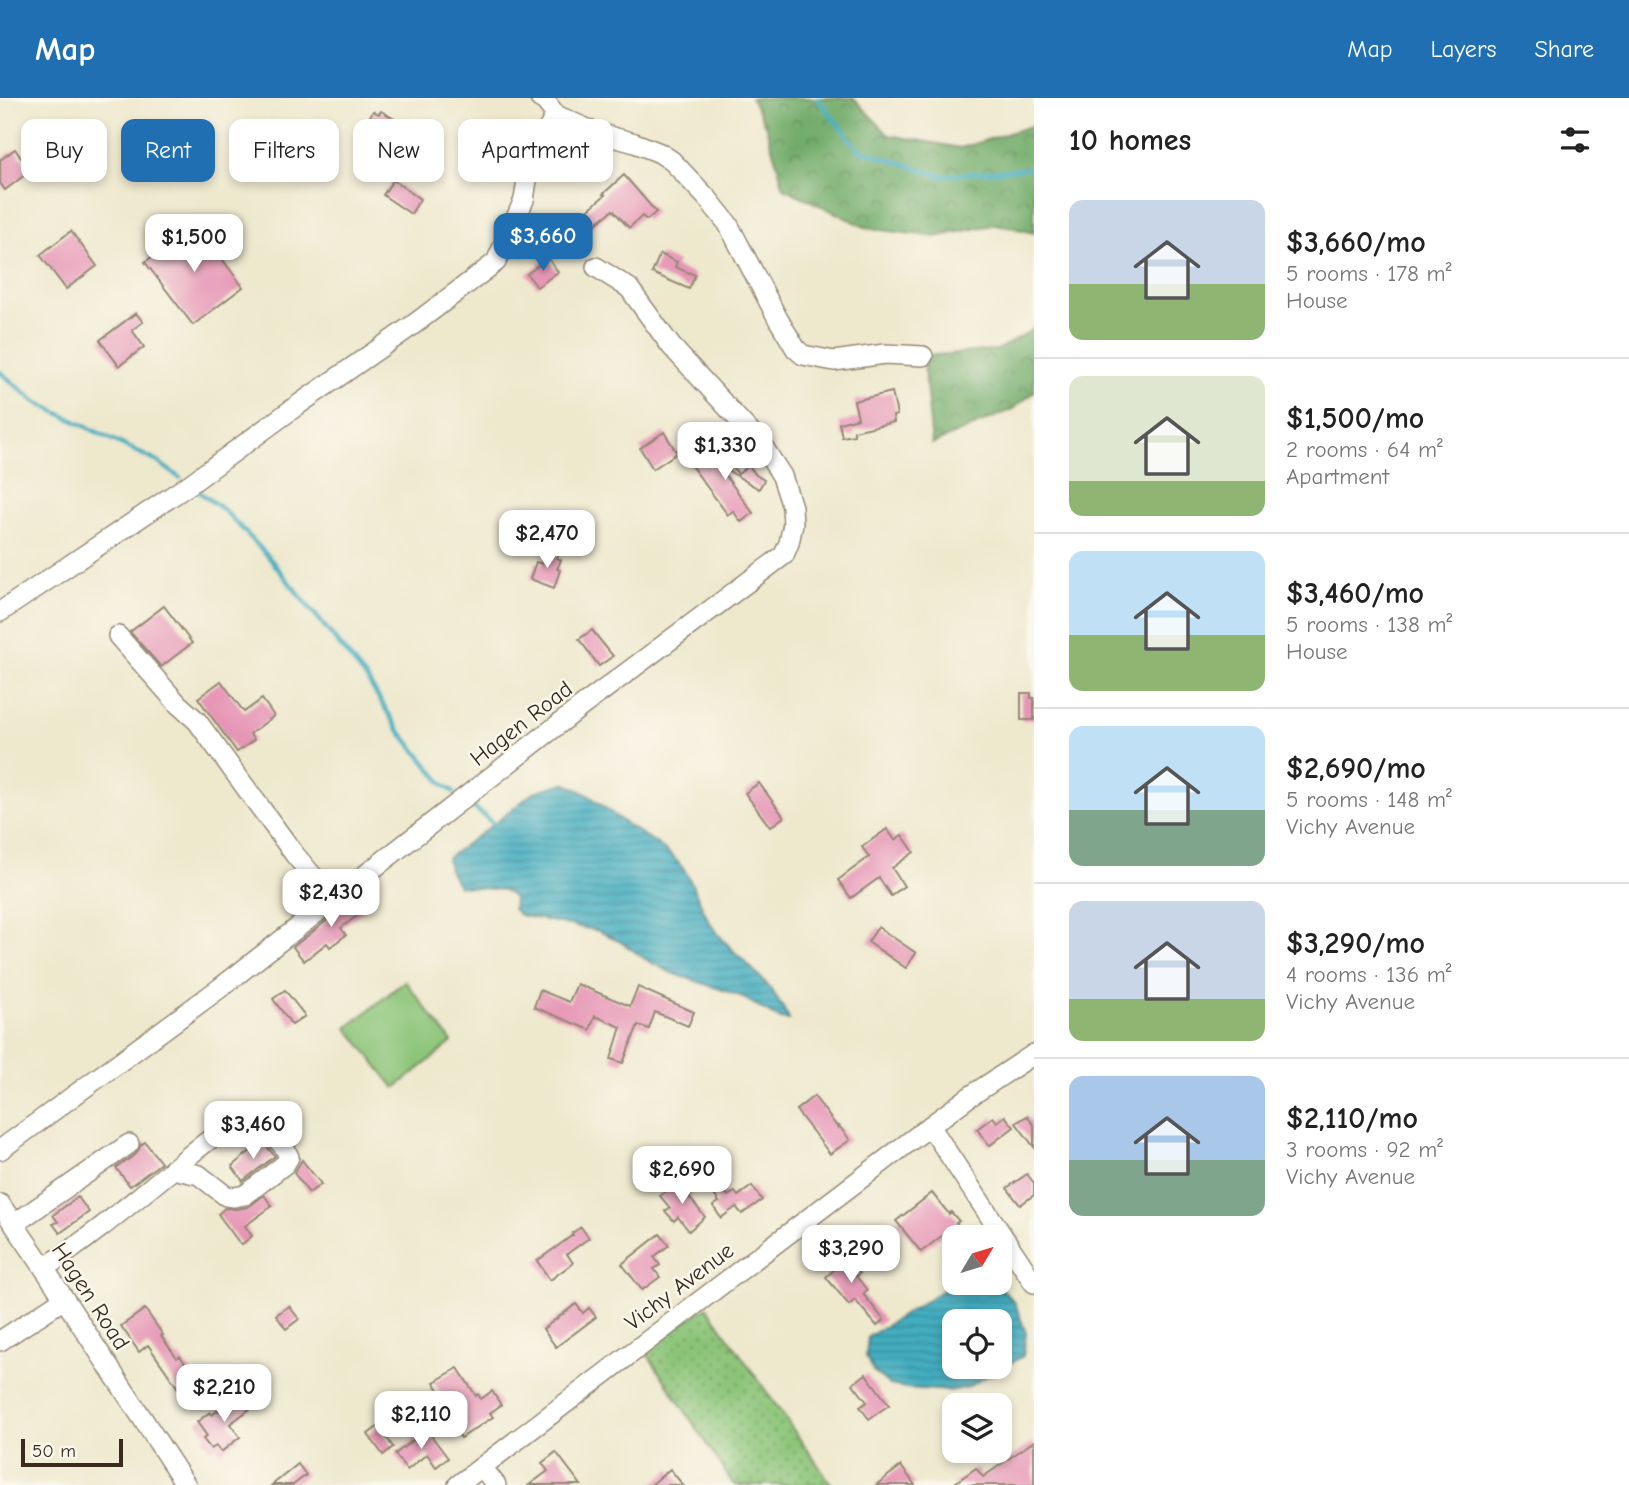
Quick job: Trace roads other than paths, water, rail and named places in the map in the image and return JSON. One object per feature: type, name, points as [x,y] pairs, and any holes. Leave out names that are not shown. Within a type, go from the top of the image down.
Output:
[{"type":"street","points":[[540,98],[556,116],[594,132],[635,143],[673,161],[728,224],[784,329],[796,349],[803,355],[834,361],[886,354],[923,356]]},
{"type":"street","points":[[0,612],[190,484],[413,325],[496,262],[524,200],[530,160],[556,116]]},
{"type":"street","name":"Hagen Road","points":[[0,1150],[220,988],[582,706],[784,555],[793,524],[792,507],[782,476],[762,445],[671,346],[629,288],[596,267]]},
{"type":"street","points":[[118,636],[197,722],[295,855],[333,900]]},
{"type":"street","name":"Vichy Avenue","points":[[458,1485],[930,1126],[1034,1054]]},
{"type":"street","points":[[44,1268],[68,1252],[196,1150],[225,1130],[239,1125],[256,1126],[283,1146],[289,1157],[285,1164],[245,1195],[234,1197],[226,1196],[199,1175],[173,1169]]},
{"type":"street","points":[[930,1126],[1034,1283]]},
{"type":"street","points":[[13,1224],[129,1143]]},
{"type":"street","name":"Hagen Road","points":[[0,1204],[186,1485]]},
{"type":"street","points":[[0,1341],[64,1299]]},
{"type":"street","points":[[482,1466],[496,1485]]},
{"type":"water","points":[[564,783],[587,795],[662,847],[676,860],[687,875],[712,926],[766,983],[789,1020],[780,1019],[738,995],[672,973],[599,931],[520,915],[513,909],[514,898],[504,890],[459,886],[449,870],[447,858],[534,792]]},
{"type":"water","points":[[942,1291],[942,1295],[1008,1295],[1015,1303],[1026,1333],[1023,1356],[1012,1362],[1012,1309],[942,1309],[942,1379],[982,1379],[966,1388],[949,1391],[890,1385],[874,1372],[866,1356],[868,1337]]},
{"type":"waterway","points":[[817,98],[858,149],[941,176],[1034,168]]},
{"type":"waterway","points":[[0,372],[36,402],[158,462],[180,478]]},
{"type":"waterway","points":[[199,492],[224,510],[267,555],[367,679],[398,729],[443,784],[454,792]]},
{"type":"waterway","points":[[472,806],[494,824]]}]
